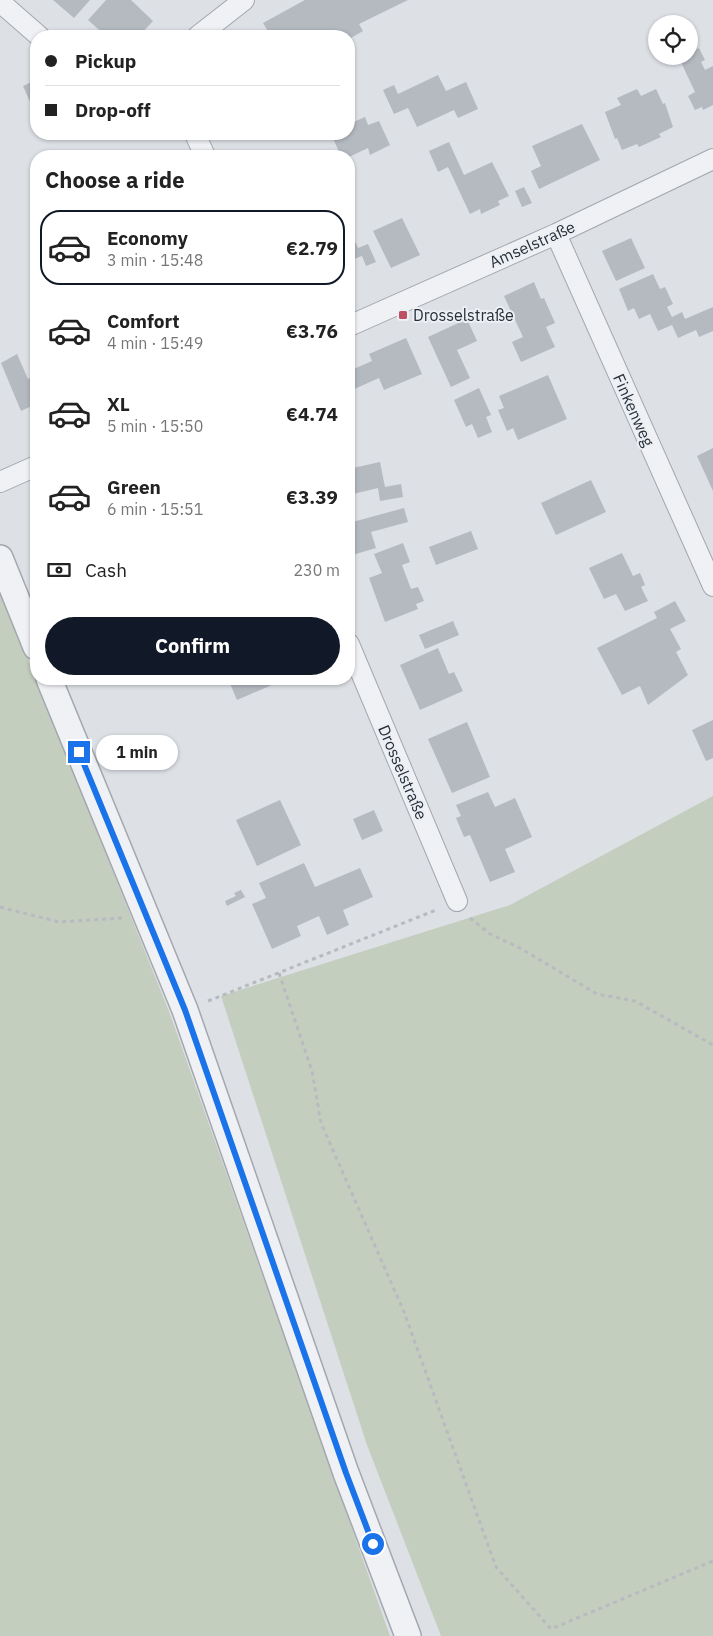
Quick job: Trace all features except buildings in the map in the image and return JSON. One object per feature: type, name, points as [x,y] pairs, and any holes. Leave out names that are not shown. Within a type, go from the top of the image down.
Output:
[{"type":"street","points":[[206,30],[244,0]]},
{"type":"street","points":[[0,2],[32,30]]},
{"type":"street","name":"Amselstraße","points":[[355,323],[556,234],[713,159]]},
{"type":"street","name":"Finkenweg","points":[[556,234],[712,582]]},
{"type":"street","points":[[0,482],[30,469]]},
{"type":"street","points":[[0,558],[30,632]]},
{"type":"street","name":"Drosselstraße","points":[[355,658],[457,901]]},
{"type":"street","points":[[51,685],[185,1010],[346,1473],[408,1636]]},
{"type":"path","points":[[185,1010],[457,901],[471,919],[490,934],[520,948],[597,994],[634,1002],[713,1045]]},
{"type":"path","points":[[0,907],[59,922],[147,917]]},
{"type":"path","points":[[279,973],[312,1070],[321,1123],[404,1312],[496,1567],[551,1629],[713,1561]]},
{"type":"green space","points":[[0,589],[30,664],[30,685],[38,685],[170,1014],[390,1636],[0,1636]]},
{"type":"green space","points":[[713,796],[713,1636],[441,1636],[367,1445],[221,996],[510,905]]},
{"type":"place","name":"Drosselstraße","points":[[403,315]]},
{"type":"route","points":[[79,752],[185,1010],[346,1473],[373,1544]]}]
